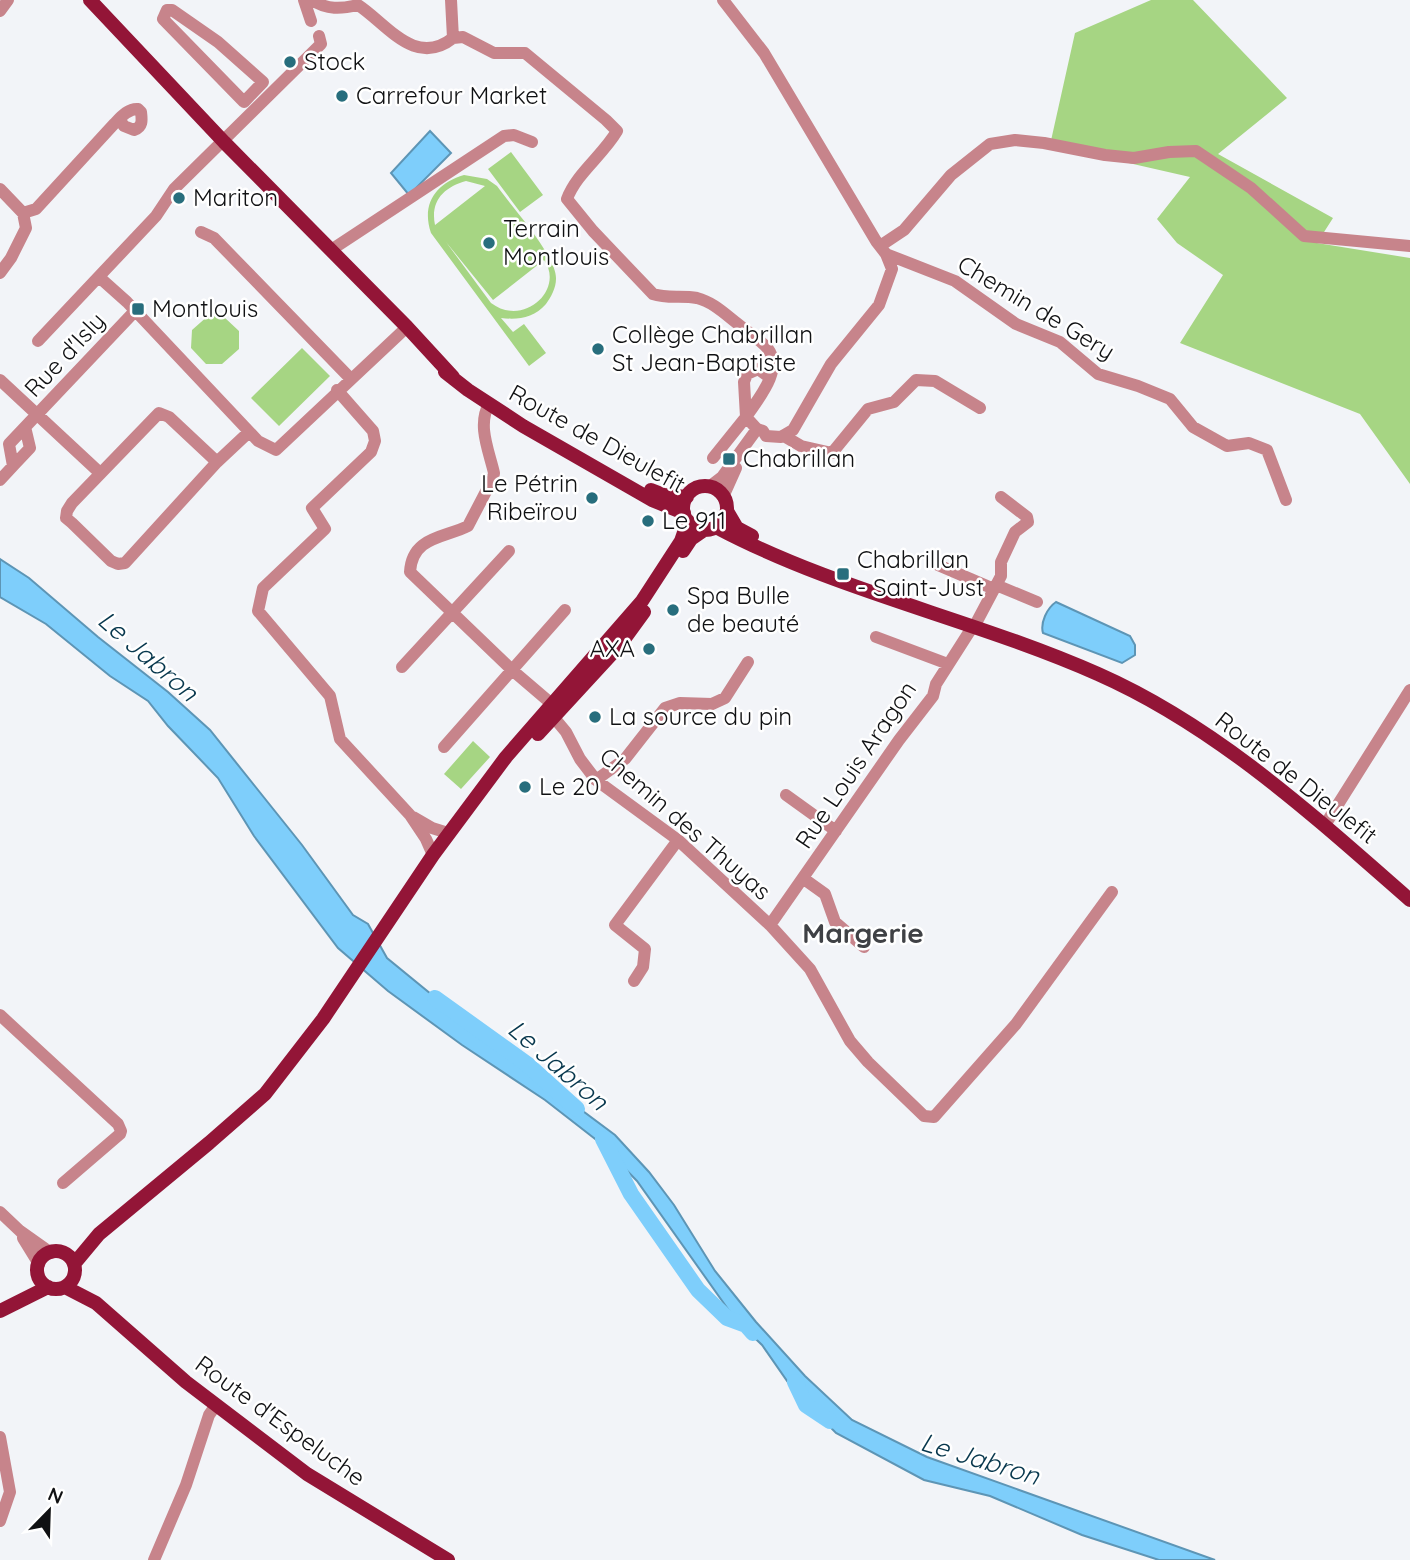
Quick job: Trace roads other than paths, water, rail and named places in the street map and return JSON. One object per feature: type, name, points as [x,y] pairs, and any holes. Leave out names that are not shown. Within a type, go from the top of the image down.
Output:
[{"type":"main road","name":"Route de Dieulefit","points":[[90,0],[182,99],[271,178],[308,225]]},
{"type":"main road","name":"Route de Dieulefit","points":[[150,62],[192,96],[236,154],[308,225],[404,330],[453,377],[489,404],[633,490],[686,517]]},
{"type":"main road","name":"Route de Dieulefit","points":[[489,404],[656,492],[687,497]]},
{"type":"main road","points":[[6,1307],[38,1269],[56,1253],[99,1234],[265,1094],[345,986],[448,833],[506,757],[554,711],[620,645],[651,603],[691,539],[723,520],[725,504],[709,487],[696,489],[687,497],[681,541],[642,601],[579,676],[554,711]]},
{"type":"main road","name":"Route de Dieulefit","points":[[725,504],[737,528],[749,535],[914,606]]},
{"type":"main road","points":[[686,517],[695,527],[710,528]]},
{"type":"main road","name":"Route de Dieulefit","points":[[710,528],[1100,675],[1161,707],[1209,736],[1255,769],[1325,825],[1410,900]]},
{"type":"main road","points":[[38,1269],[43,1284],[54,1289],[71,1276],[99,1234]]},
{"type":"main road","points":[[56,1253],[71,1276]]},
{"type":"main road","name":"Route d'Espeluche","points":[[71,1276],[96,1304],[216,1405],[307,1474],[448,1560]]},
{"type":"main road","points":[[6,1307],[48,1287]]},
{"type":"street","points":[[0,11],[8,0]]},
{"type":"street","points":[[304,0],[311,22]]},
{"type":"street","points":[[312,0],[323,8],[345,8],[360,2],[397,38],[416,46],[435,48],[453,38],[463,37],[494,53],[525,54],[617,131],[606,149],[572,186],[568,199],[653,294],[706,301],[764,345],[771,357],[767,387],[713,458]]},
{"type":"street","points":[[451,0],[453,38]]},
{"type":"street","points":[[723,0],[764,54],[892,269],[879,305],[831,364],[793,430],[784,436]]},
{"type":"street","points":[[167,10],[172,10],[218,42],[263,82],[244,102],[163,19],[167,10]]},
{"type":"street","points":[[38,341],[156,216],[174,189],[321,44],[319,36]]},
{"type":"street","points":[[202,59],[218,42]]},
{"type":"street","points":[[255,91],[264,102]]},
{"type":"street","points":[[23,213],[36,209],[119,119]]},
{"type":"street","points":[[331,250],[504,136],[514,135],[532,142]]},
{"type":"street","points":[[883,250],[904,230],[951,175],[990,144],[1015,141],[1044,143],[1134,158],[1196,151],[1251,188],[1304,236],[1410,246]]},
{"type":"street","points":[[0,189],[23,213],[26,228],[0,273]]},
{"type":"street","points":[[201,232],[214,239],[350,379]]},
{"type":"street","name":"Chemin de Gery","points":[[883,250],[955,281],[1016,324],[1060,342],[1098,374],[1170,399],[1192,427],[1227,446],[1248,443],[1267,450],[1286,500]]},
{"type":"street","points":[[99,277],[135,311],[249,432],[267,447],[276,450],[404,330]]},
{"type":"street","name":"Rue d'Isly","points":[[0,480],[13,466],[9,444],[135,311]]},
{"type":"street","points":[[769,377],[758,369],[747,374],[744,382],[746,417],[761,433],[784,436],[801,446],[832,453],[867,410],[894,402],[916,380],[935,381],[980,408]]},
{"type":"street","points":[[0,380],[100,473]]},
{"type":"street","points":[[337,390],[373,431],[375,441],[371,452],[312,508],[325,529],[263,588],[258,611],[330,696],[340,739],[410,815],[433,855]]},
{"type":"street","name":"Chemin des Thuyas","points":[[489,404],[484,412],[483,424],[494,473],[468,526],[444,533],[425,543],[411,566],[414,578],[554,711],[580,759],[596,780],[678,840],[770,925],[810,969],[856,1048],[924,1116],[934,1117],[1016,1024],[1112,892]]},
{"type":"street","points":[[217,462],[169,417],[159,413],[72,503],[66,517],[111,561],[125,563],[217,462],[249,432]]},
{"type":"street","points":[[709,487],[722,477],[761,433]]},
{"type":"street","points":[[725,504],[737,467],[761,433]]},
{"type":"street","name":"Rue Louis Aragon","points":[[770,925],[933,695],[933,690],[974,626],[1001,576],[1001,562],[1015,532],[1028,522],[1027,517],[1001,497]]},
{"type":"street","points":[[402,667],[509,551]]},
{"type":"street","points":[[938,565],[1037,602]]},
{"type":"street","points":[[444,747],[565,610]]},
{"type":"street","points":[[876,637],[948,664]]},
{"type":"street","points":[[596,780],[625,759],[665,708],[680,703],[712,704],[725,698],[748,662]]},
{"type":"street","points":[[1325,825],[1409,692]]},
{"type":"street","points":[[786,795],[836,831]]},
{"type":"street","points":[[410,815],[432,828],[448,833]]},
{"type":"street","points":[[634,981],[643,967],[645,949],[615,925],[678,840]]},
{"type":"street","points":[[804,879],[825,894],[835,922],[864,947]]},
{"type":"street","points":[[0,1015],[118,1124],[121,1131],[63,1183]]},
{"type":"street","points":[[0,1212],[20,1231],[56,1253]]},
{"type":"street","points":[[20,1231],[38,1269]]},
{"type":"street","points":[[154,1560],[186,1485],[209,1415],[216,1405]]},
{"type":"street","points":[[0,1437],[10,1492],[0,1521]]},
{"type":"water","points":[[430,131],[451,153],[409,195],[391,173]]},
{"type":"water","points":[[0,559],[29,578],[210,730],[302,845],[353,915],[368,924],[387,958],[481,1035],[615,1135],[649,1172],[674,1205],[715,1271],[756,1322],[805,1376],[852,1420],[927,1457],[1215,1560],[1159,1560],[1082,1535],[990,1496],[924,1480],[836,1433],[792,1388],[762,1345],[735,1319],[637,1181],[599,1142],[545,1100],[462,1045],[388,991],[338,948],[254,836],[218,778],[148,701],[110,676],[46,624],[0,597]]},
{"type":"water","points":[[1056,602],[1130,636],[1135,645],[1135,655],[1122,663],[1043,633],[1045,616]]},
{"type":"waterway","name":"Le Jabron","points":[[435,998],[527,1064],[577,1109]]},
{"type":"waterway","name":"Le Jabron","points":[[603,1139],[631,1194],[698,1290],[727,1318],[746,1325],[753,1333]]},
{"type":"waterway","name":"Le Jabron","points":[[795,1382],[806,1405],[830,1421]]},
{"type":"place","name":"Stock","points":[[290,62]]},
{"type":"place","name":"Carrefour Market","points":[[342,96]]},
{"type":"place","name":"Mariton","points":[[179,198]]},
{"type":"place","name":"Terrain Montlouis","points":[[489,243]]},
{"type":"place","name":"Montlouis","points":[[138,309]]},
{"type":"place","name":"Collège Chabrillan St Jean-Baptiste","points":[[598,349]]},
{"type":"place","name":"Chabrillan","points":[[729,459]]},
{"type":"place","name":"Le Pétrin Ribeïrou","points":[[592,498]]},
{"type":"place","name":"Le 911","points":[[648,521]]},
{"type":"place","name":"Chabrillan - Saint-Just","points":[[843,574]]},
{"type":"place","name":"Spa Bulle de beauté","points":[[673,610]]},
{"type":"place","name":"AXA","points":[[649,649]]},
{"type":"place","name":"La source du pin","points":[[595,717]]},
{"type":"place","name":"Le 20","points":[[525,787]]},
{"type":"district","name":"Margerie","points":[[863,933]]}]
